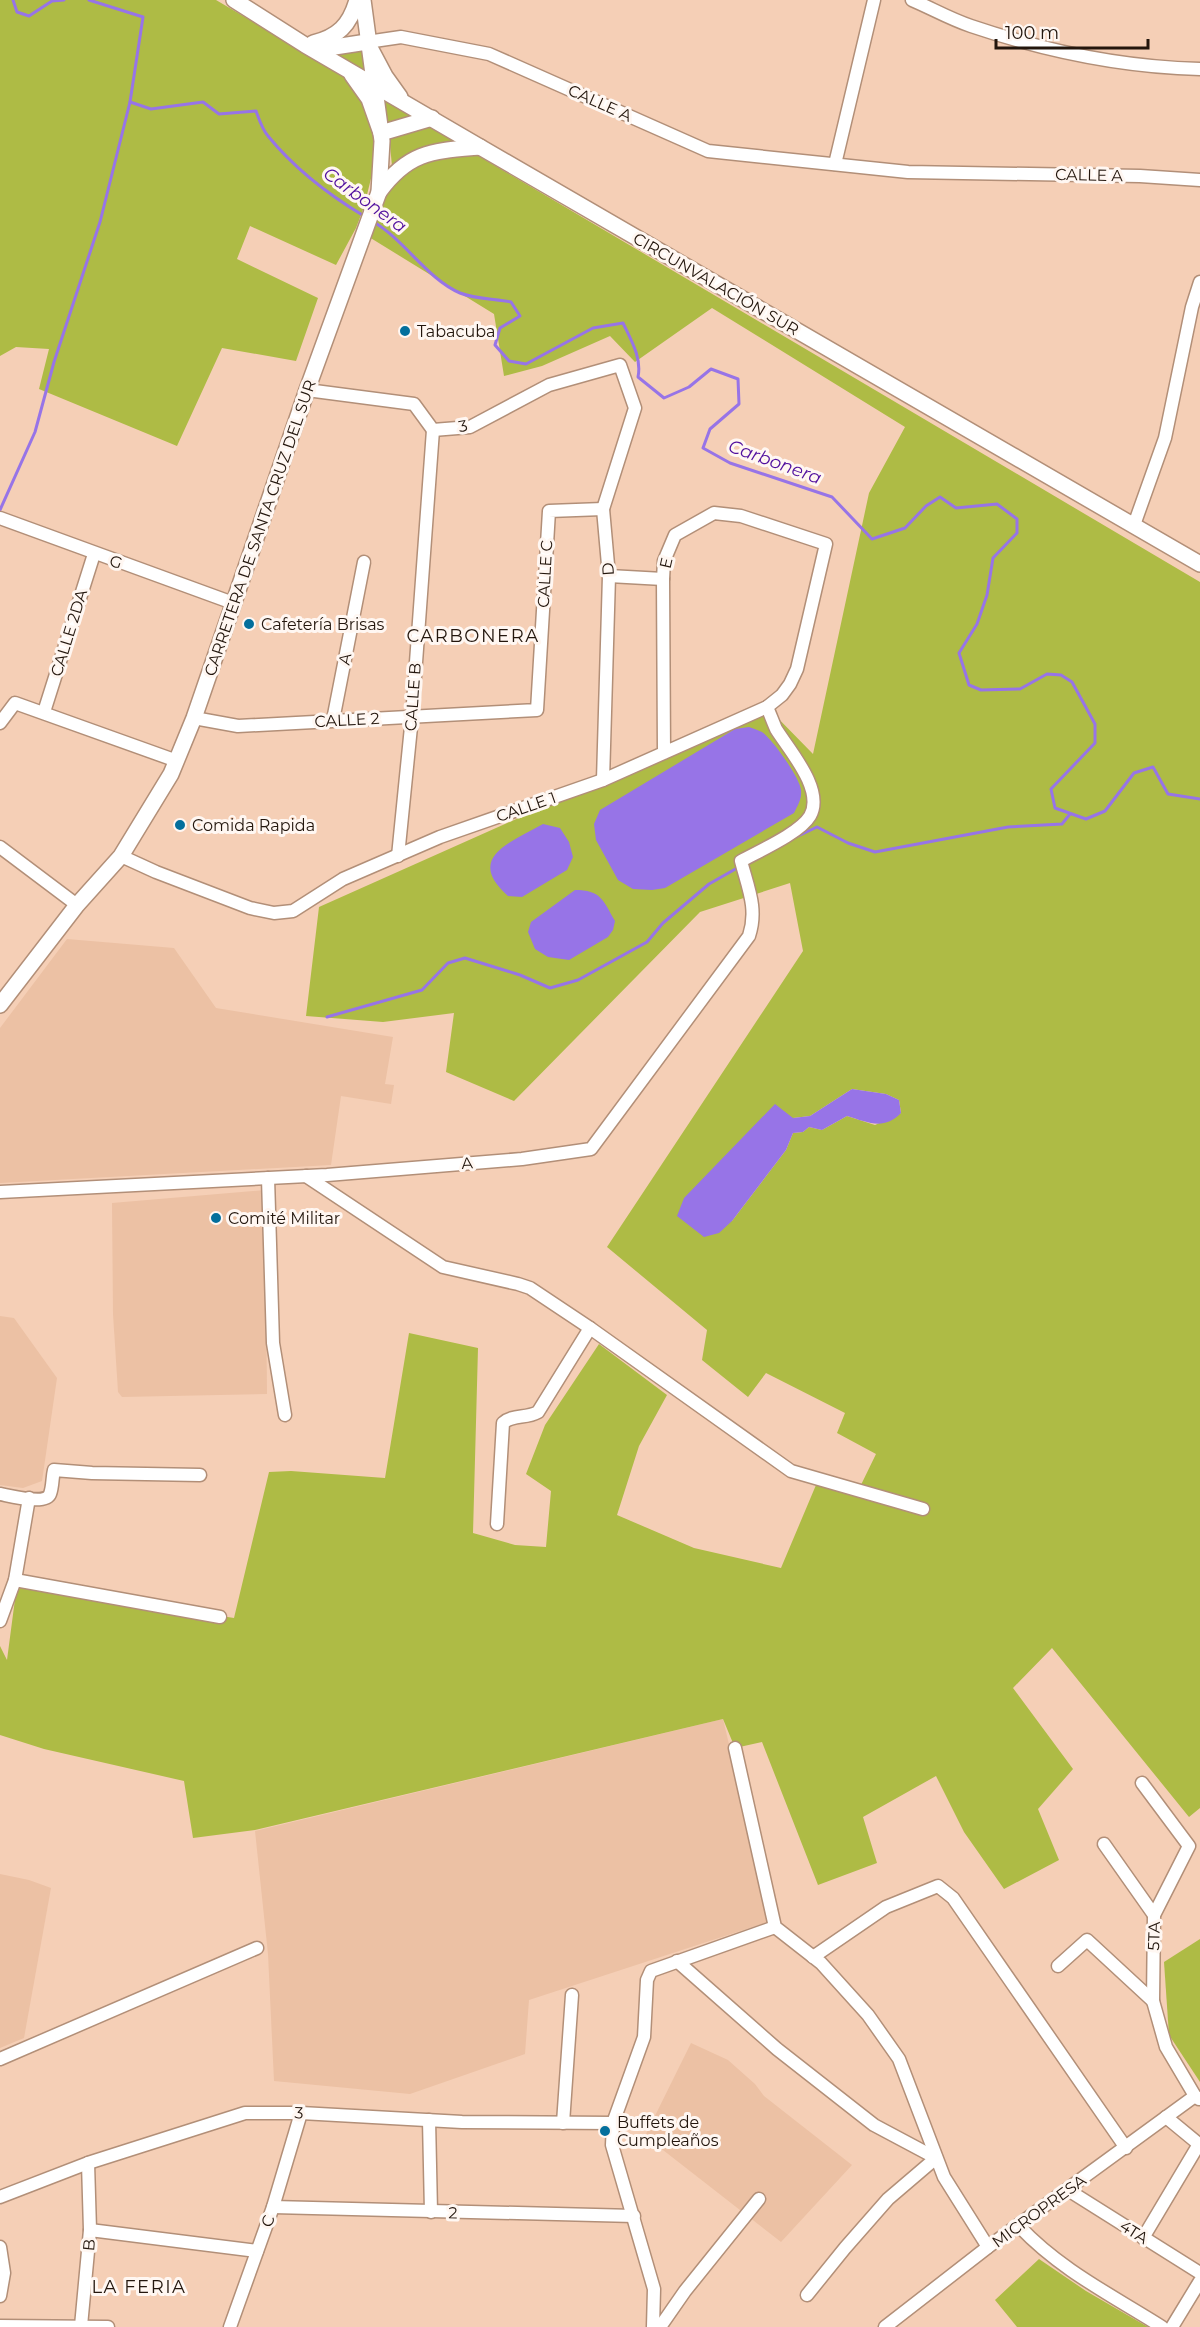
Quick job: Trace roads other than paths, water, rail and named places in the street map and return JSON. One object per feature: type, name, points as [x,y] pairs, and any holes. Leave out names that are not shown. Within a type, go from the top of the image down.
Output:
[{"type":"main road","name":"CIRCUNVALACIÓN SUR","points":[[234,0],[310,48],[1200,564]]},
{"type":"main road","points":[[310,48],[331,38],[344,27],[357,0]]},
{"type":"main road","name":"CARRETERA DE SANTA CRUZ DEL SUR","points":[[0,1005],[77,905],[121,856],[171,774],[194,718],[307,390],[379,192],[382,157],[381,133],[363,0]]},
{"type":"main road","points":[[310,48],[367,42],[385,76],[402,100]]},
{"type":"main road","points":[[349,70],[369,99],[381,133],[432,118]]},
{"type":"main road","points":[[379,192],[393,173],[423,155],[443,150],[480,147]]},
{"type":"street","points":[[835,164],[874,0]]},
{"type":"street","points":[[912,0],[969,26],[1049,48],[1112,63],[1200,69]]},
{"type":"street","name":"CALLE A","points":[[367,42],[401,37],[489,54],[708,151],[908,172],[1140,176],[1200,180]]},
{"type":"street","points":[[1134,525],[1165,438],[1192,308],[1200,282]]},
{"type":"street","name":"3","points":[[433,430],[470,427],[549,385],[620,365]]},
{"type":"street","name":"D","points":[[603,780],[609,576],[603,509],[635,408],[620,365]]},
{"type":"street","points":[[307,390],[414,404],[433,430]]},
{"type":"street","name":"CALLE B","points":[[398,856],[412,717],[433,430]]},
{"type":"street","name":"CALLE C","points":[[537,710],[549,511],[603,509]]},
{"type":"street","name":"E","points":[[664,753],[663,579],[664,561],[675,536],[714,513],[741,516],[826,544]]},
{"type":"street","name":"G","points":[[0,518],[233,603]]},
{"type":"street","name":"CALLE 1","points":[[121,856],[250,908],[274,913],[293,911],[343,879],[440,837],[603,780],[767,707],[782,695],[797,669],[826,544]]},
{"type":"street","name":"CALLE 2DA","points":[[44,712],[94,554]]},
{"type":"street","name":"A","points":[[333,720],[364,562]]},
{"type":"street","points":[[609,576],[663,579]]},
{"type":"street","points":[[0,723],[15,703],[177,760]]},
{"type":"street","name":"A","points":[[0,1192],[306,1176],[522,1159],[591,1149],[749,936],[754,922],[754,912],[741,861],[799,828],[810,816],[814,806],[807,776],[776,727],[767,707]]},
{"type":"street","name":"CALLE 2","points":[[194,718],[238,726],[537,710]]},
{"type":"street","points":[[0,847],[77,905]]},
{"type":"street","points":[[306,1176],[442,1267],[530,1288],[591,1328],[791,1471],[923,1509]]},
{"type":"street","points":[[268,1178],[273,1343],[285,1415]]},
{"type":"street","points":[[497,1524],[503,1423],[511,1417],[533,1415],[538,1412],[591,1328]]},
{"type":"street","points":[[0,1494],[40,1500],[47,1498],[50,1495],[54,1470],[201,1475]]},
{"type":"street","points":[[0,1621],[15,1580],[29,1498]]},
{"type":"street","points":[[15,1580],[220,1617]]},
{"type":"street","points":[[735,1748],[775,1927],[813,1957],[868,2015],[899,2059],[944,2177],[988,2247]]},
{"type":"street","name":"5TA","points":[[1142,1783],[1189,1846],[1154,1915],[1153,2001],[1166,2047],[1197,2098]]},
{"type":"street","points":[[1104,1844],[1154,1915]]},
{"type":"street","points":[[813,1957],[886,1907],[938,1886],[952,1898],[1126,2148]]},
{"type":"street","points":[[653,2327],[654,2289],[612,2145],[613,2123],[644,2037],[647,1980],[651,1971],[775,1927]]},
{"type":"street","points":[[1058,1966],[1087,1940],[1153,2001]]},
{"type":"street","points":[[0,2059],[257,1948]]},
{"type":"street","points":[[677,1961],[777,2049],[874,2125],[936,2158]]},
{"type":"street","points":[[563,2123],[572,1995]]},
{"type":"street","name":"MICROPRESA","points":[[885,2327],[988,2247],[1166,2117],[1197,2098]]},
{"type":"street","name":"3","points":[[0,2197],[88,2163],[246,2112],[429,2120],[613,2123]]},
{"type":"street","name":"C","points":[[230,2327],[273,2207],[301,2113]]},
{"type":"street","points":[[1143,2238],[1200,2144],[1166,2117]]},
{"type":"street","points":[[429,2120],[430,2212]]},
{"type":"street","points":[[807,2295],[888,2199],[936,2158]]},
{"type":"street","name":"B","points":[[81,2326],[90,2230],[88,2163]]},
{"type":"street","name":"4TA","points":[[1068,2190],[1200,2273]]},
{"type":"street","points":[[660,2327],[685,2291],[759,2199]]},
{"type":"street","name":"2","points":[[273,2207],[634,2217]]},
{"type":"street","points":[[1018,2226],[1038,2247],[1063,2265],[1162,2327]]},
{"type":"street","points":[[90,2230],[257,2251]]},
{"type":"street","points":[[0,2247],[4,2273],[0,2296]]},
{"type":"street","points":[[1172,2327],[1200,2281]]},
{"type":"street","points":[[0,2326],[108,2327]]},
{"type":"waterway","name":"Carbonera","points":[[13,0],[17,12],[29,16],[52,1],[64,0]]},
{"type":"waterway","name":"Carbonera","points":[[89,0],[143,17],[130,102],[151,109],[203,102],[219,114],[256,111],[266,133],[289,159],[325,190],[364,216]]},
{"type":"waterway","points":[[0,510],[35,432],[54,362],[100,222],[130,102]]},
{"type":"waterway","name":"Carbonera","points":[[372,221],[395,238],[448,287],[466,295],[511,302],[520,316],[500,328],[495,345],[509,361],[526,364],[593,328],[623,323],[637,356],[638,377],[664,398],[689,387],[711,369],[738,379],[739,404],[710,429],[703,448],[730,463],[832,497],[872,539],[905,528],[926,506],[940,497],[956,508],[997,504],[1017,519],[1017,533],[993,558],[987,595],[977,624],[959,653],[969,685],[981,690],[1020,689],[1047,674],[1061,675],[1072,682],[1095,724],[1095,743],[1051,789],[1055,808],[1086,819],[1105,811],[1134,773],[1153,767],[1168,794],[1200,799]]},
{"type":"waterway","points":[[796,837],[817,827],[848,843],[875,852],[1008,827],[1062,824],[1070,814]]},
{"type":"waterway","points":[[327,1017],[422,990],[448,963],[465,958],[520,975],[550,988],[578,980],[647,942],[663,923],[709,884],[739,867]]},
{"type":"place","name":"Tabacuba","points":[[405,331]]},
{"type":"place","name":"Cafetería Brisas","points":[[249,624]]},
{"type":"place","name":"Comida Rapida","points":[[180,825]]},
{"type":"place","name":"Comité Militar","points":[[216,1218]]},
{"type":"place","name":"Buffets de Cumpleaños","points":[[605,2131]]},
{"type":"district","name":"CARBONERA","points":[[473,636]]},
{"type":"district","name":"LA FERIA","points":[[139,2287]]}]
